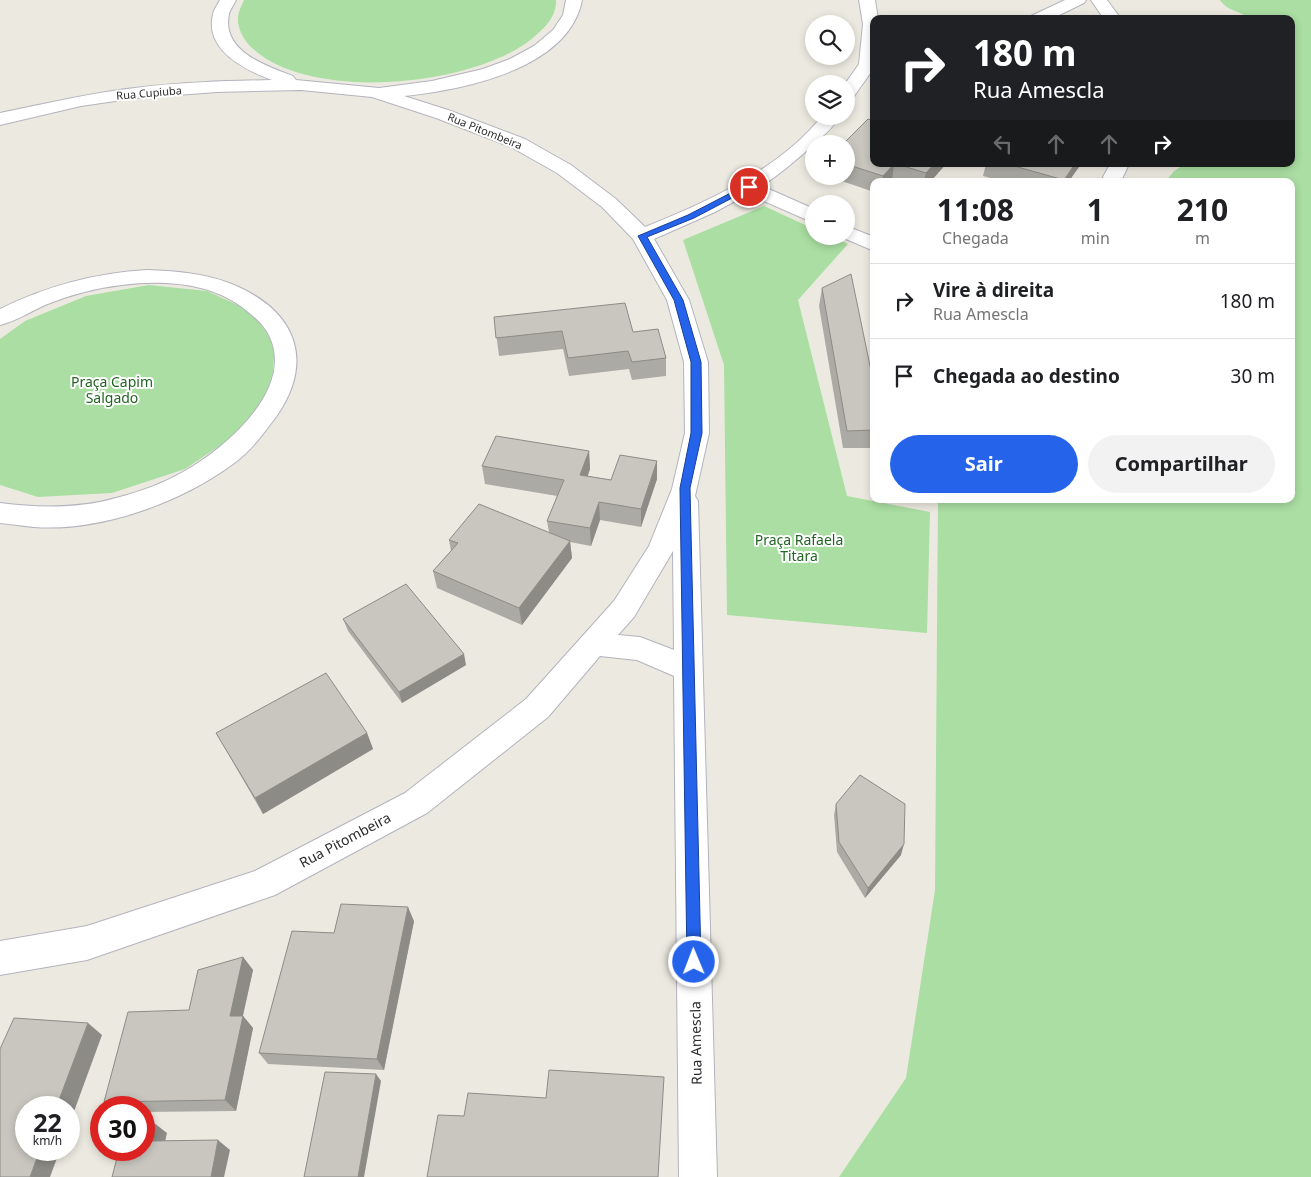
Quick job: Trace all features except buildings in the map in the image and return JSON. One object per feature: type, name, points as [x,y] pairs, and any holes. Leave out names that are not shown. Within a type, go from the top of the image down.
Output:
[{"type":"street","points":[[228,0],[221,15],[221,31],[228,47],[244,62],[255,69],[301,85]]},
{"type":"street","points":[[374,92],[400,91],[451,84],[486,74],[517,62],[542,48],[560,32],[570,16],[574,0]]},
{"type":"street","points":[[867,0],[870,18]]},
{"type":"street","points":[[1046,15],[1078,0]]},
{"type":"street","points":[[1098,0],[1110,15]]},
{"type":"street","points":[[217,87],[244,62]]},
{"type":"street","points":[[855,84],[870,65]]},
{"type":"street","points":[[442,114],[442,104],[451,84]]},
{"type":"street","name":"Rua Cupiuba","points":[[0,119],[81,100],[217,87],[301,85]]},
{"type":"street","name":"Rua Pitombeira","points":[[301,85],[374,92],[442,114],[518,143],[564,169],[609,203],[642,236]]},
{"type":"street","points":[[642,236],[691,216],[749,187],[795,153],[822,125]]},
{"type":"street","points":[[749,187],[805,213]]},
{"type":"street","name":"Rua Amescla","points":[[624,609],[661,548],[685,488],[696,433],[696,362],[678,300],[642,236]]},
{"type":"street","points":[[855,236],[870,243]]},
{"type":"street","points":[[0,318],[30,302],[77,286],[127,278],[173,277],[215,284],[249,300],[274,322],[285,351],[283,383],[266,418],[233,452],[188,482],[133,504],[74,516],[17,517],[0,513]]},
{"type":"street","name":"Rua Amescla","points":[[685,488],[698,1177]]},
{"type":"street","name":"Rua Pitombeira","points":[[0,958],[88,943],[263,884],[391,816],[416,802],[537,708],[624,609]]},
{"type":"street","points":[[594,644],[640,649],[688,669]]},
{"type":"green space","points":[[244,0],[556,0],[556,6],[546,26],[534,37],[507,54],[473,68],[433,77],[391,82],[348,82],[309,76],[275,64],[249,45],[238,25],[239,11]]},
{"type":"green space","points":[[1220,0],[1311,0],[1311,1177],[839,1177],[906,1078],[935,890],[938,503],[1295,503],[1295,178],[1168,178],[1180,167],[1295,167],[1295,15],[1244,15],[1223,4]]},
{"type":"green space","name":"Praça Rafaela Titara","points":[[764,206],[805,225],[805,245],[847,245],[798,300],[847,496],[870,500],[870,503],[883,503],[930,512],[927,633],[727,615],[724,365],[683,240]]},
{"type":"green space","name":"Praça Capim Salgado","points":[[149,285],[207,291],[251,311],[275,344],[272,386],[242,431],[185,469],[112,493],[38,497],[0,485],[0,339],[25,321],[86,296]]},
{"type":"route","points":[[694,962],[685,488],[696,433],[696,362],[678,300],[642,236],[691,216],[749,187]]}]
